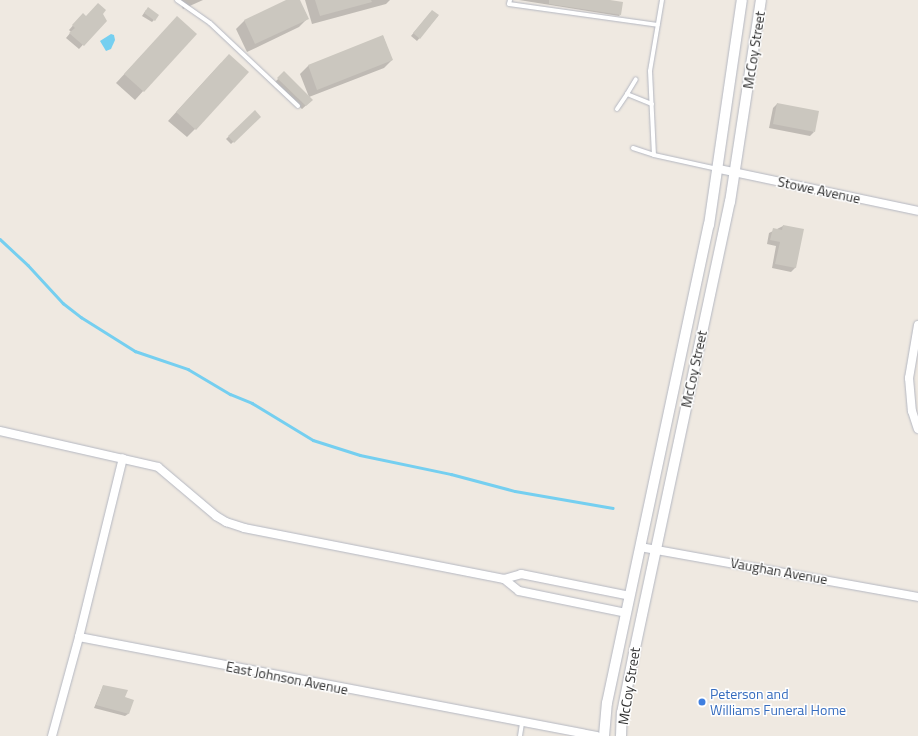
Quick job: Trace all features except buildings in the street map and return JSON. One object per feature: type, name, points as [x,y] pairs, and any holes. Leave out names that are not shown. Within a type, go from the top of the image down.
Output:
[{"type":"street","name":"McCoy Street","points":[[604,736],[607,703],[719,170],[742,0]]},
{"type":"street","name":"McCoy Street","points":[[622,736],[622,714],[735,174],[761,0]]},
{"type":"street","name":"Stowe Avenue","points":[[719,170],[918,211]]},
{"type":"street","points":[[918,326],[909,378],[912,411],[918,429]]},
{"type":"street","points":[[0,431],[158,467],[216,516],[232,524],[504,579],[519,591],[626,614]]},
{"type":"street","points":[[52,736],[79,637],[123,458]]},
{"type":"street","name":"Vaughan Avenue","points":[[640,547],[918,597]]},
{"type":"street","points":[[504,579],[521,574],[630,596]]},
{"type":"street","name":"East Johnson Avenue","points":[[79,637],[522,723],[597,736]]},
{"type":"lane","points":[[177,0],[210,23],[298,106]]},
{"type":"lane","points":[[510,0],[509,4],[658,25]]},
{"type":"lane","points":[[654,156],[650,71],[662,0]]},
{"type":"lane","points":[[617,109],[636,79]]},
{"type":"lane","points":[[627,94],[652,104]]},
{"type":"lane","points":[[633,148],[654,156],[719,170]]},
{"type":"lane","points":[[520,736],[522,723]]},
{"type":"water","points":[[111,34],[114,35],[115,40],[111,49],[106,51],[100,41]]},
{"type":"waterway","points":[[0,239],[28,265],[63,303],[81,317],[135,351],[188,369],[230,394],[252,403],[313,440],[360,455],[451,474],[515,491],[613,508]]},
{"type":"place","name":"Peterson and Williams Funeral Home","points":[[702,702]]}]
